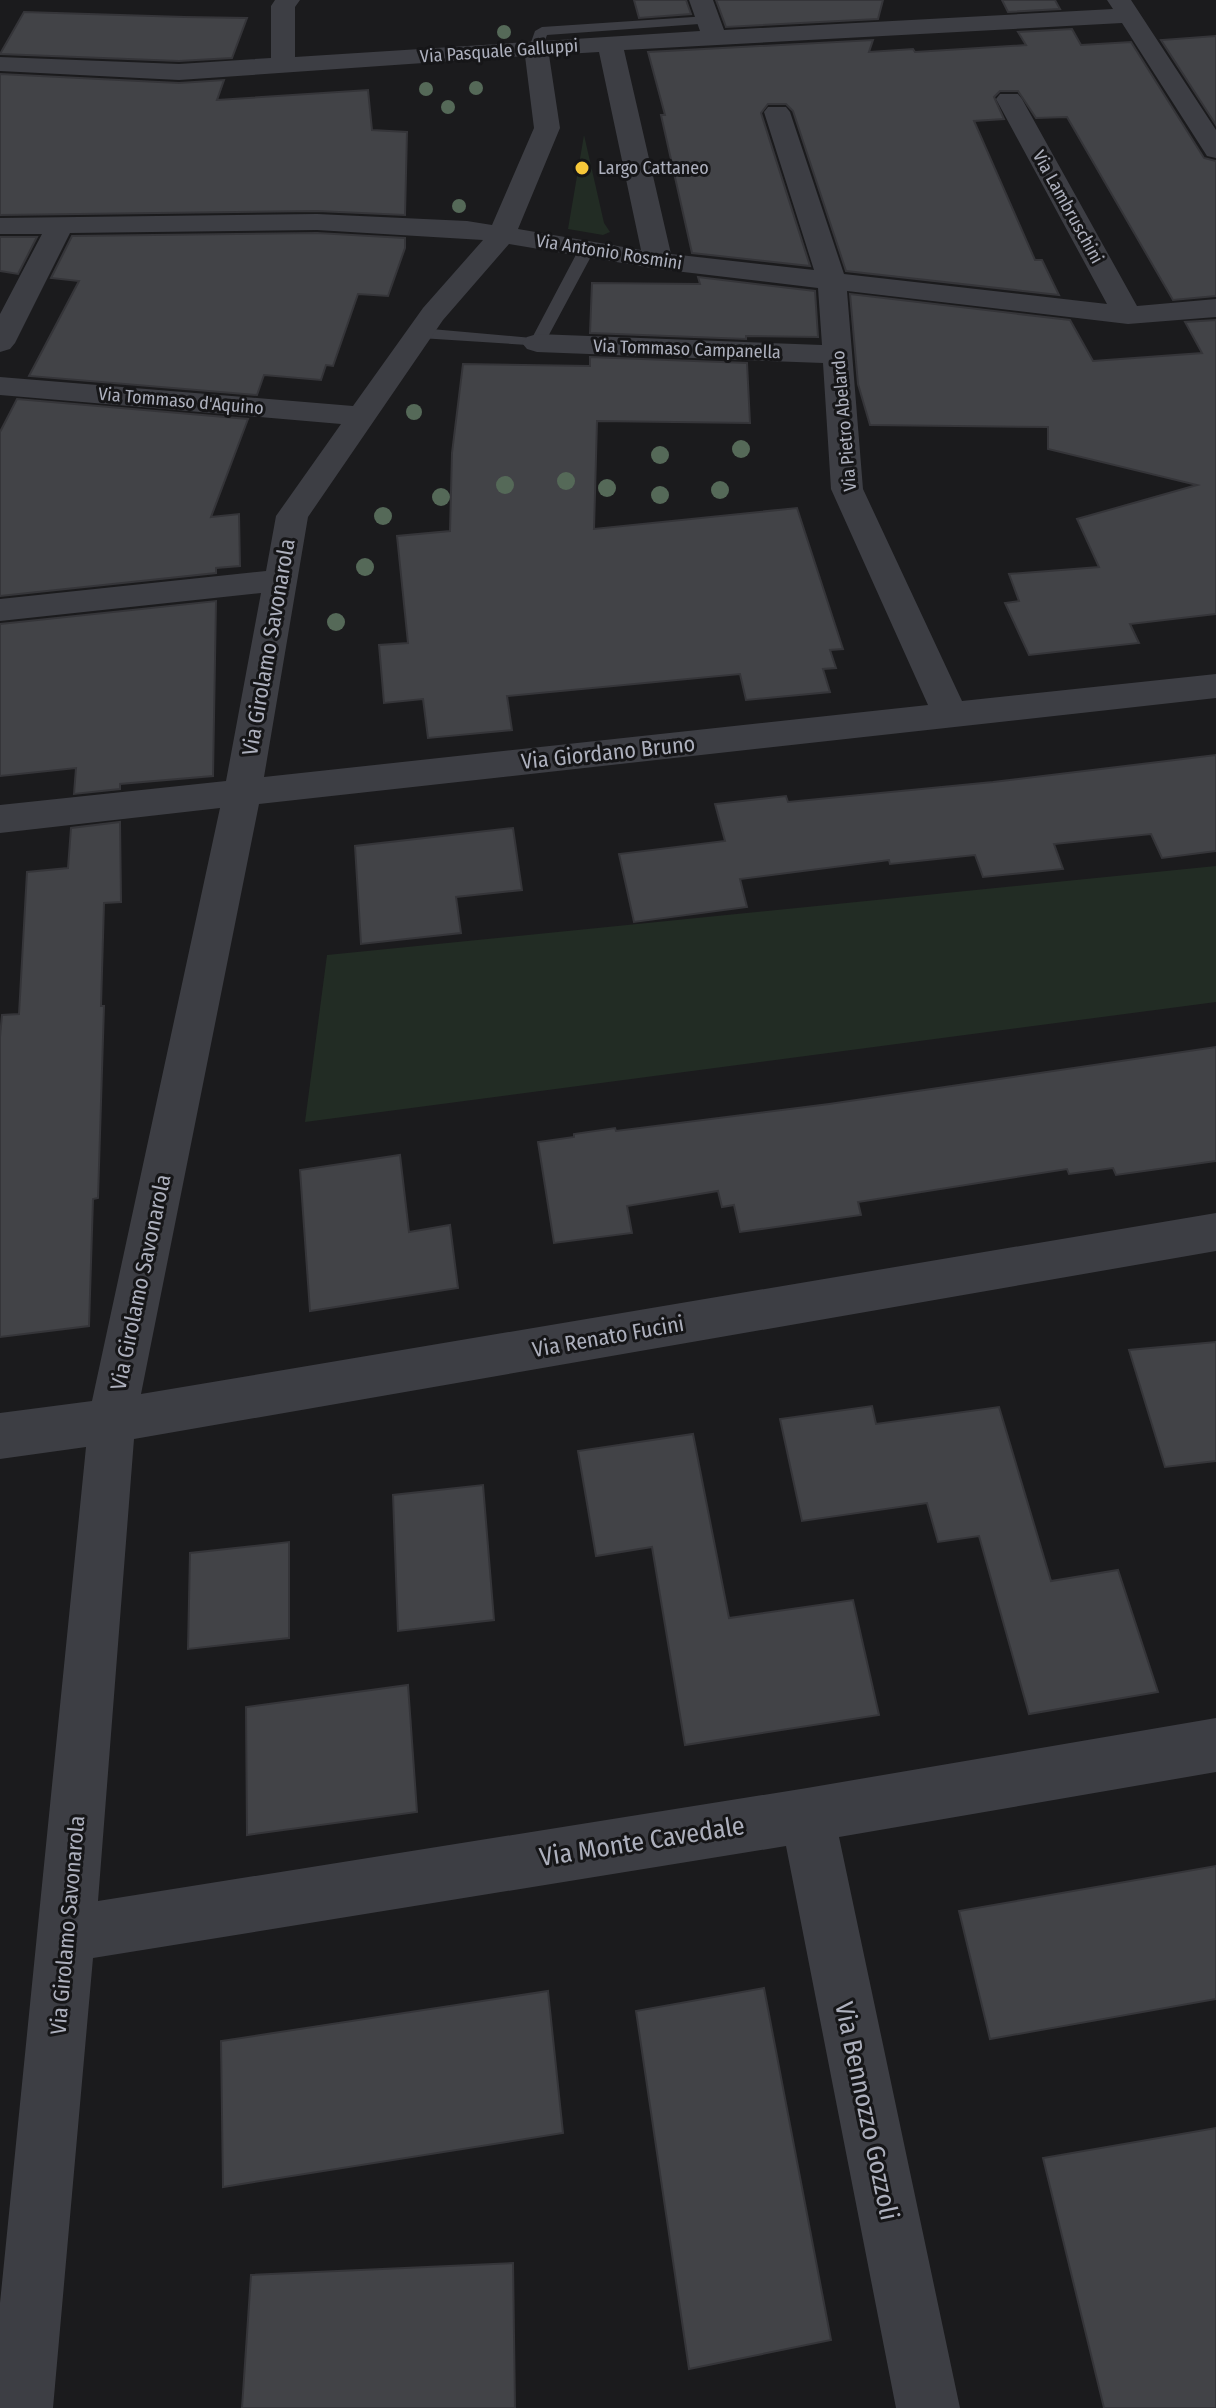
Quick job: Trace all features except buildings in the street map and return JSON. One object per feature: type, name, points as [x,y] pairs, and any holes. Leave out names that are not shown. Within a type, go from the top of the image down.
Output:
[{"type":"street","points":[[283,65],[283,6],[288,0]]},
{"type":"street","points":[[1124,8],[1216,150]]},
{"type":"street","name":"Via Pasquale Galluppi","points":[[0,64],[179,72],[610,44],[708,19],[1124,8]]},
{"type":"street","points":[[610,44],[658,261]]},
{"type":"street","points":[[502,235],[547,128],[536,48]]},
{"type":"street","name":"Via Lambruschini","points":[[1009,99],[1128,315]]},
{"type":"street","name":"Via Pietro Abelardo","points":[[777,112],[832,281],[847,489],[951,716]]},
{"type":"street","name":"Via Antonio Rosmini","points":[[0,226],[317,222],[467,229],[658,261],[1128,315],[1216,308]]},
{"type":"street","points":[[0,343],[59,227]]},
{"type":"street","name":"Via Girolamo Savonarola","points":[[21,2408],[112,1421],[243,790],[292,516],[420,333],[502,235]]},
{"type":"street","name":"Via Tommaso Campanella","points":[[537,343],[838,355]]},
{"type":"street","name":"Via Tommaso d'Aquino","points":[[0,386],[362,416]]},
{"type":"street","points":[[0,610],[281,580]]},
{"type":"street","name":"Via Giordano Bruno","points":[[0,819],[243,790],[1216,686]]},
{"type":"street","name":"Via Renato Fucini","points":[[0,1436],[112,1421],[1216,1232]]},
{"type":"street","name":"Via Monte Cavedale","points":[[67,1934],[807,1815],[1216,1745]]},
{"type":"street","name":"Via Bennozzo Gozzoli","points":[[807,1815],[928,2408]]},
{"type":"lane","points":[[536,48],[542,31],[708,19]]},
{"type":"lane","points":[[420,333],[537,343],[587,249]]},
{"type":"shaded area","points":[[584,135],[604,223],[610,232],[603,235],[568,229]]},
{"type":"shaded area","points":[[1216,866],[1216,1002],[305,1122],[327,955]]},
{"type":"place","name":"Largo Cattaneo","points":[[582,168]]}]
